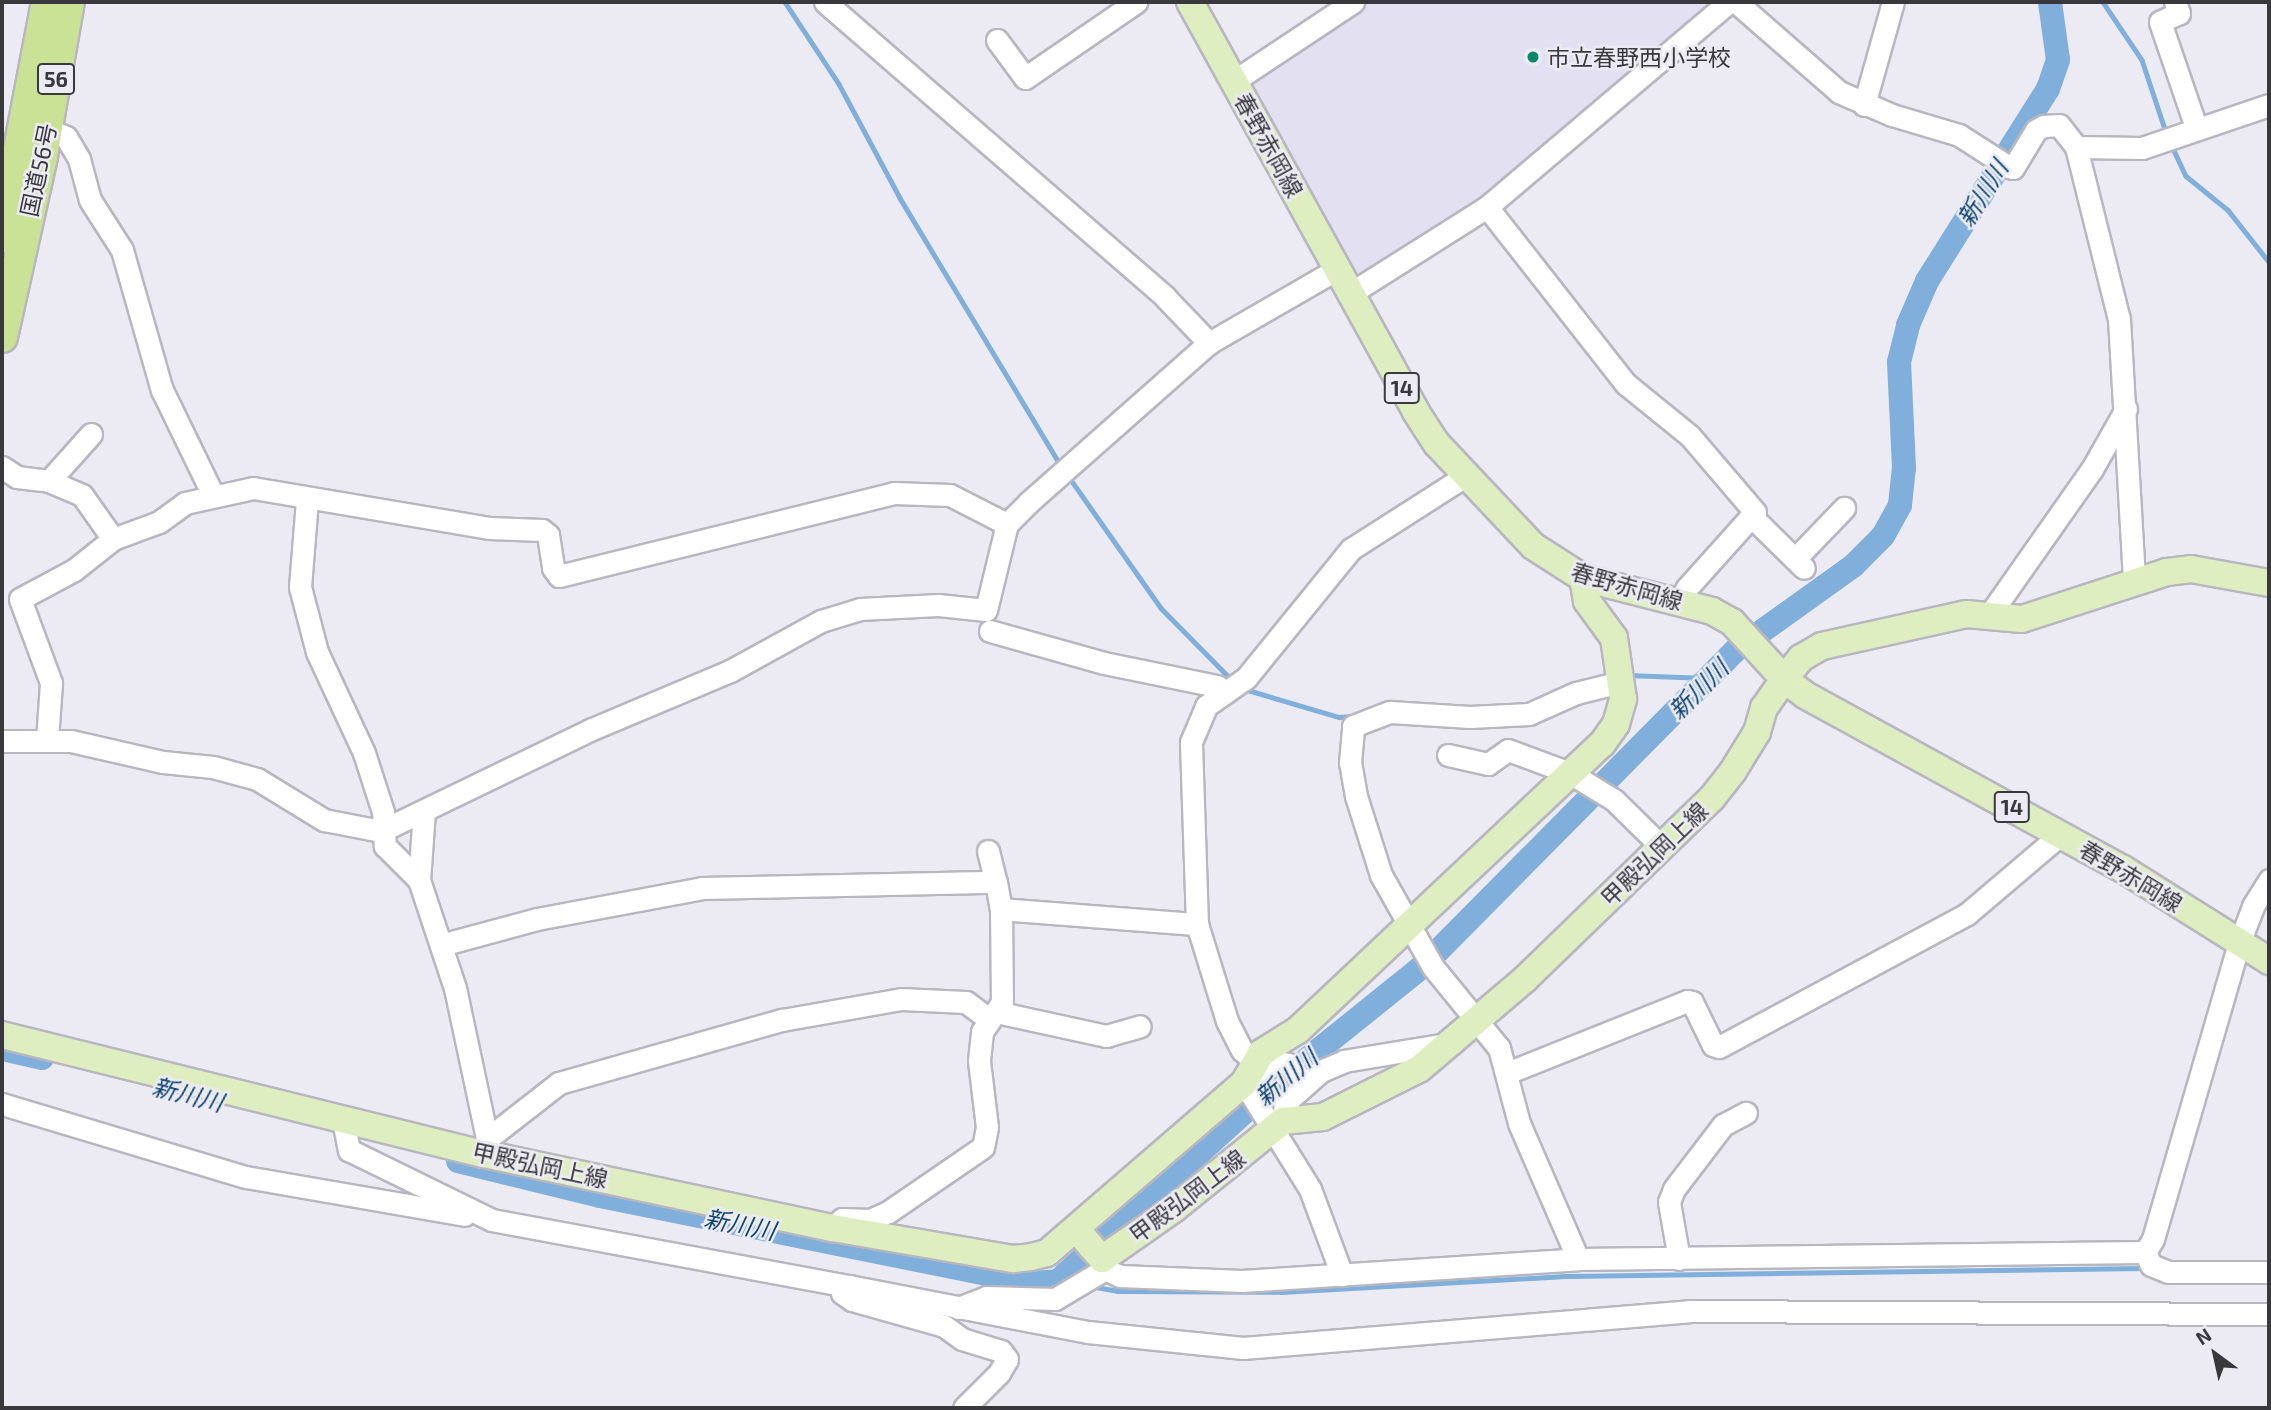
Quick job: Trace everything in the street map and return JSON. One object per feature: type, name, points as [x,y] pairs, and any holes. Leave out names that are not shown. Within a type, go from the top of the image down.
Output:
[{"type":"highway","name":"国道56号","points":[[2,239],[47,2]]},
{"type":"highway","name":"国道56号","points":[[2,337],[47,128],[69,2]]},
{"type":"main road","name":"春野赤岡線","points":[[1190,2],[1416,412],[1465,476],[1550,561],[1583,578],[1683,601],[1712,611],[1752,643],[1784,680],[2061,834],[2269,961]]},
{"type":"main road","name":"甲殿弘岡上線","points":[[1259,1097],[1323,1117],[1419,1069],[1453,1043],[1662,847],[1734,771],[1757,732],[1764,708],[1801,658],[1822,646],[1966,614],[1990,614],[2022,619],[2134,582],[2191,569],[2269,583]]},
{"type":"main road","name":"甲殿弘岡上線","points":[[1104,1264],[1175,1208],[1259,1097],[1297,1030],[1409,925],[1588,784],[1616,724],[1623,699],[1614,638],[1587,601],[1583,578]]},
{"type":"main road","name":"甲殿弘岡上線","points":[[2,1035],[343,1120],[486,1146],[833,1228],[1013,1259],[1047,1252],[1259,1097]]},
{"type":"main road","points":[[1076,1229],[1104,1264]]},
{"type":"street","points":[[825,2],[1165,297],[1209,343]]},
{"type":"street","points":[[997,40],[1025,78],[1136,2]]},
{"type":"street","points":[[1234,81],[1353,2]]},
{"type":"street","points":[[1351,293],[1487,207],[1729,2]]},
{"type":"street","points":[[1736,2],[1811,71],[1864,105],[1959,135],[2013,168],[2036,130],[2044,126],[2059,125],[2076,147],[2119,319],[2134,582]]},
{"type":"street","points":[[1864,105],[1893,2]]},
{"type":"street","points":[[2175,2],[2179,13],[2160,22],[2190,129]]},
{"type":"street","points":[[2076,147],[2142,148],[2190,129],[2269,104]]},
{"type":"street","points":[[47,128],[66,137],[79,159],[90,200],[122,250],[162,390],[212,493]]},
{"type":"street","points":[[1487,207],[1626,384],[1690,436],[1755,512],[1686,590],[1683,601]]},
{"type":"street","points":[[2,741],[71,741],[163,762],[213,767],[257,779],[324,820],[381,831],[592,729],[730,671],[821,621],[873,608],[938,605],[986,610],[1007,524],[1209,343],[1337,269]]},
{"type":"street","points":[[1990,614],[2092,469],[2126,410]]},
{"type":"street","points":[[49,481],[91,434]]},
{"type":"street","points":[[2,467],[17,477],[49,481],[82,495],[113,538]]},
{"type":"street","points":[[1342,1275],[1310,1189],[1259,1097],[1242,1050],[1227,1021],[1198,924],[1192,742],[1206,706],[1234,686],[1351,550],[1465,476]]},
{"type":"street","points":[[47,740],[51,683],[19,599],[74,570],[113,538],[159,522],[185,503],[212,493],[253,488],[306,500],[489,528],[542,530],[548,535],[553,568],[559,576],[894,493],[950,495],[1007,524]]},
{"type":"street","points":[[306,500],[300,587],[317,652],[364,753],[383,812],[381,831],[385,846],[419,880]]},
{"type":"street","points":[[1751,516],[1799,563],[1844,508]]},
{"type":"street","points":[[990,631],[1104,663],[1217,686],[1234,686]]},
{"type":"street","points":[[1578,1259],[1519,1123],[1499,1048],[1429,959],[1370,848],[1350,763],[1353,726],[1390,712],[1470,717],[1529,714],[1619,677]]},
{"type":"street","points":[[1448,755],[1488,764],[1508,750],[1588,784],[1662,847]]},
{"type":"street","points":[[424,811],[419,880],[455,988],[486,1146],[559,1083],[782,1020],[901,999],[966,1002],[993,1016],[1106,1035],[1140,1026]]},
{"type":"street","points":[[1507,1073],[1687,1001],[1692,1002],[1713,1045],[1720,1046],[1967,914],[2061,834]]},
{"type":"street","points":[[833,1228],[842,1219],[870,1220],[888,1212],[983,1147],[987,1127],[979,1061],[982,1032],[1002,1002],[1001,909],[988,851]]},
{"type":"street","points":[[2145,1252],[2153,1239],[2239,943],[2252,906],[2269,880]]},
{"type":"street","points":[[441,945],[537,919],[702,888],[996,882]]},
{"type":"street","points":[[1001,909],[1198,924]]},
{"type":"street","points":[[1259,1097],[1274,1062],[1296,1074],[1343,1061],[1453,1043]]},
{"type":"street","points":[[1259,1097],[1285,1103],[1296,1074]]},
{"type":"street","points":[[2,1104],[246,1177],[491,1219],[1087,1332],[1243,1348],[1689,1311],[2269,1314]]},
{"type":"street","points":[[1679,1259],[1669,1202],[1674,1189],[1723,1125],[1746,1113]]},
{"type":"street","points":[[343,1120],[349,1150],[491,1219]]},
{"type":"street","points":[[958,1308],[986,1297],[1055,1299],[1104,1264],[1120,1276],[1242,1281],[1578,1259],[2145,1252]]},
{"type":"street","points":[[2145,1252],[2151,1265],[2168,1272],[2269,1272]]},
{"type":"street","points":[[849,1286],[842,1293],[852,1300],[944,1326],[962,1339],[1001,1352],[1007,1359],[999,1373],[964,1408]]},
{"type":"shaded area","points":[[1369,2],[1715,2],[1486,201],[1352,280],[1244,85]]},
{"type":"waterway","points":[[785,2],[839,84],[900,198],[1060,464]]},
{"type":"waterway","name":"新川川","points":[[458,1161],[600,1196],[1032,1283],[1058,1281],[1265,1093],[1424,965],[1737,649],[1853,566],[1883,536],[1900,505],[1904,468],[1899,362],[1908,325],[1927,281],[2048,89],[2058,60],[2050,2]]},
{"type":"waterway","points":[[2103,2],[2142,60],[2166,132]]},
{"type":"waterway","points":[[2171,144],[2186,176],[2228,210],[2269,262]]},
{"type":"waterway","points":[[1069,477],[1161,608],[1232,680]]},
{"type":"waterway","points":[[1627,675],[1706,678]]},
{"type":"waterway","points":[[1241,688],[1339,717],[1353,716]]},
{"type":"waterway","name":"新川川","points":[[2,1049],[42,1058]]},
{"type":"waterway","points":[[1090,1286],[1117,1291],[1281,1292],[1570,1276],[2144,1268]]},
{"type":"place","name":"市立春野西小学校","points":[[1533,57]]}]
